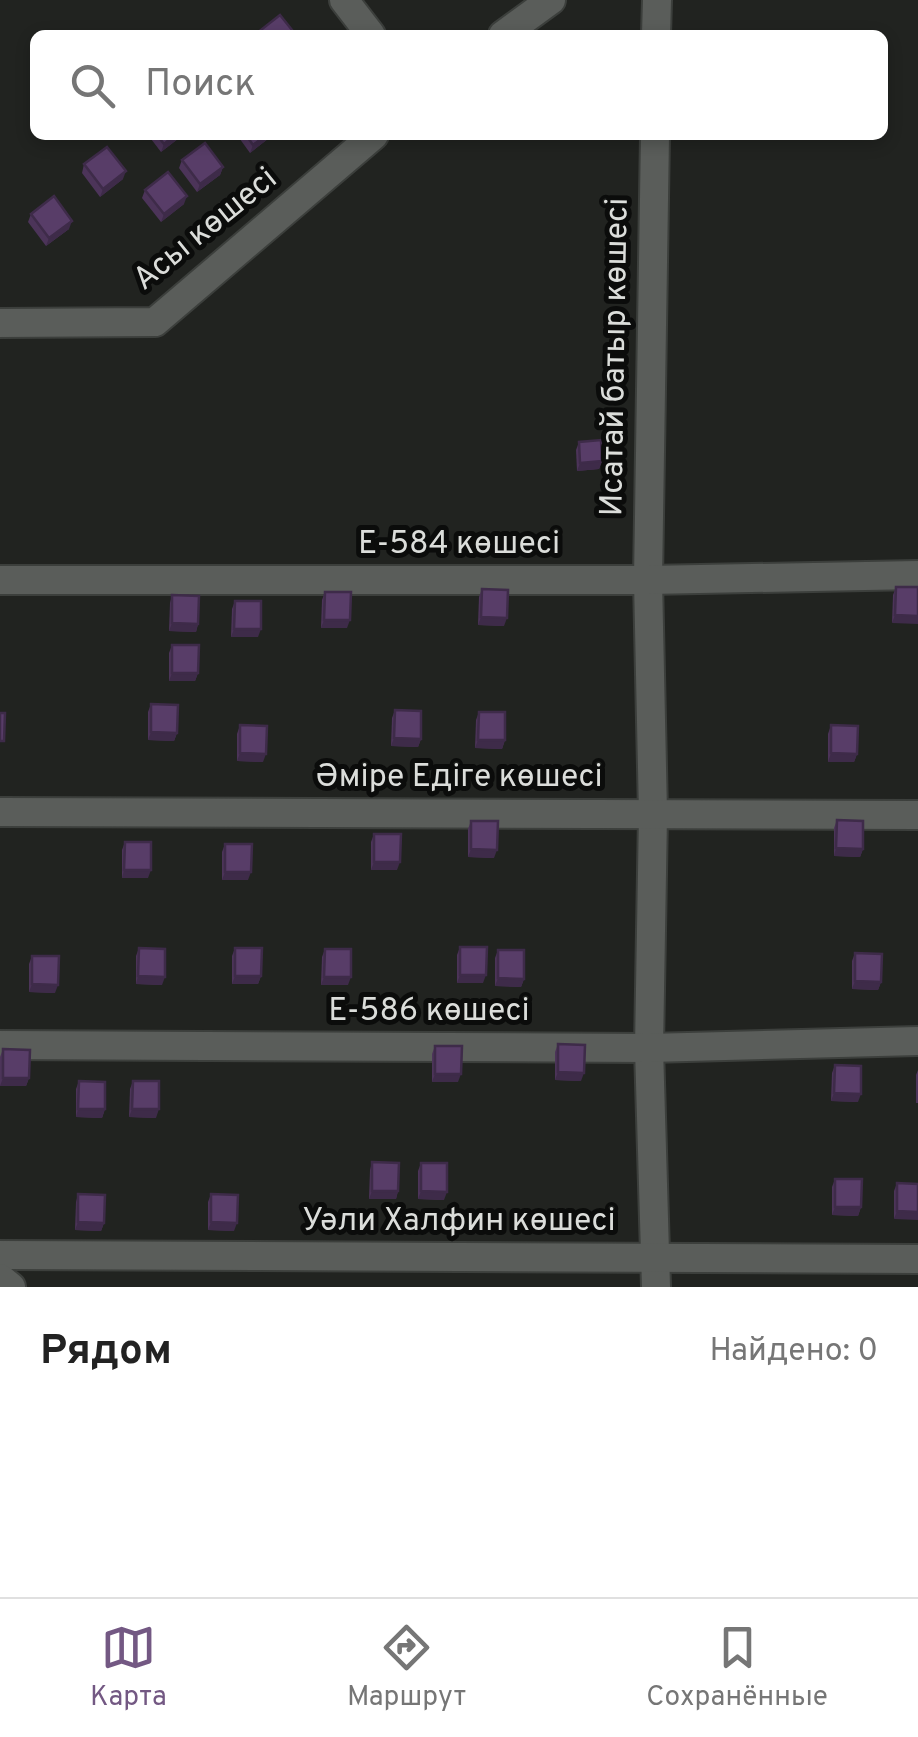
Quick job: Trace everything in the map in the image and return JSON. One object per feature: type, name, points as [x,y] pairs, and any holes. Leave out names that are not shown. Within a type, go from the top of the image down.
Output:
[{"type":"street","points":[[344,0],[367,30]]},
{"type":"street","points":[[511,30],[551,0]]},
{"type":"street","points":[[656,30],[657,0]]},
{"type":"street","name":"Асы көшесі","points":[[0,324],[156,322],[368,140]]},
{"type":"street","name":"Исатай батыр көшесі","points":[[655,140],[648,580],[653,814],[648,1048],[656,1287]]},
{"type":"street","name":"Е-584 көшесі","points":[[0,580],[648,580],[918,575]]},
{"type":"street","name":"Әміре Едіге көшесі","points":[[0,812],[918,814]]},
{"type":"street","name":"Е-586 көшесі","points":[[0,1045],[648,1048],[918,1041]]},
{"type":"street","name":"Уәли Халфин көшесі","points":[[0,1255],[918,1259]]},
{"type":"street","points":[[0,1278],[11,1287]]},
{"type":"building","points":[[280,15],[292,30],[261,30]]},
{"type":"building","points":[[205,143],[223,167],[200,184],[182,160]]},
{"type":"building","points":[[107,147],[126,171],[103,189],[84,164]]},
{"type":"building","points":[[168,172],[187,196],[164,214],[145,190]]},
{"type":"building","points":[[54,196],[72,221],[49,238],[31,214]]},
{"type":"building","points":[[601,440],[602,461],[580,463],[579,442]]},
{"type":"building","points":[[896,587],[918,587],[918,616],[895,615]]},
{"type":"building","points":[[482,589],[508,590],[507,618],[481,617]]},
{"type":"building","points":[[325,592],[351,592],[350,620],[324,620]]},
{"type":"building","points":[[172,595],[199,596],[198,624],[172,623]]},
{"type":"building","points":[[235,601],[261,601],[261,629],[234,629]]},
{"type":"building","points":[[172,645],[199,645],[198,673],[172,673]]},
{"type":"building","points":[[151,704],[178,705],[177,733],[151,732]]},
{"type":"building","points":[[395,710],[421,711],[421,739],[394,738]]},
{"type":"building","points":[[479,712],[505,712],[505,740],[478,740]]},
{"type":"building","points":[[0,713],[5,713],[4,741],[0,741]]},
{"type":"building","points":[[240,725],[267,726],[266,754],[240,753]]},
{"type":"building","points":[[831,725],[858,726],[857,754],[831,753]]},
{"type":"building","points":[[837,820],[863,821],[863,849],[836,848]]},
{"type":"building","points":[[471,821],[498,821],[497,850],[471,849]]},
{"type":"building","points":[[374,834],[401,834],[400,862],[374,862]]},
{"type":"building","points":[[125,842],[151,842],[151,870],[124,870]]},
{"type":"building","points":[[225,844],[252,844],[251,872],[225,872]]},
{"type":"building","points":[[460,947],[487,947],[486,975],[460,975]]},
{"type":"building","points":[[139,948],[165,949],[165,977],[138,976]]},
{"type":"building","points":[[235,948],[262,948],[261,976],[235,976]]},
{"type":"building","points":[[325,949],[351,949],[351,977],[324,977]]},
{"type":"building","points":[[498,950],[524,950],[524,979],[498,978]]},
{"type":"building","points":[[855,953],[882,954],[881,982],[855,981]]},
{"type":"building","points":[[32,956],[59,956],[58,985],[32,984]]},
{"type":"building","points":[[558,1044],[585,1045],[584,1073],[558,1072]]},
{"type":"building","points":[[435,1046],[462,1046],[461,1074],[435,1074]]},
{"type":"building","points":[[3,1049],[30,1050],[29,1078],[3,1078]]},
{"type":"building","points":[[835,1065],[861,1066],[861,1094],[834,1093]]},
{"type":"building","points":[[79,1081],[105,1082],[105,1109],[78,1109]]},
{"type":"building","points":[[133,1081],[159,1081],[159,1109],[132,1109]]},
{"type":"building","points":[[372,1162],[399,1163],[398,1191],[372,1191]]},
{"type":"building","points":[[421,1163],[447,1163],[447,1192],[421,1191]]},
{"type":"building","points":[[835,1179],[862,1179],[861,1207],[835,1207]]},
{"type":"building","points":[[897,1183],[918,1184],[918,1212],[897,1211]]},
{"type":"building","points":[[78,1194],[105,1195],[104,1223],[78,1222]]},
{"type":"building","points":[[211,1194],[238,1195],[237,1223],[211,1222]]}]
